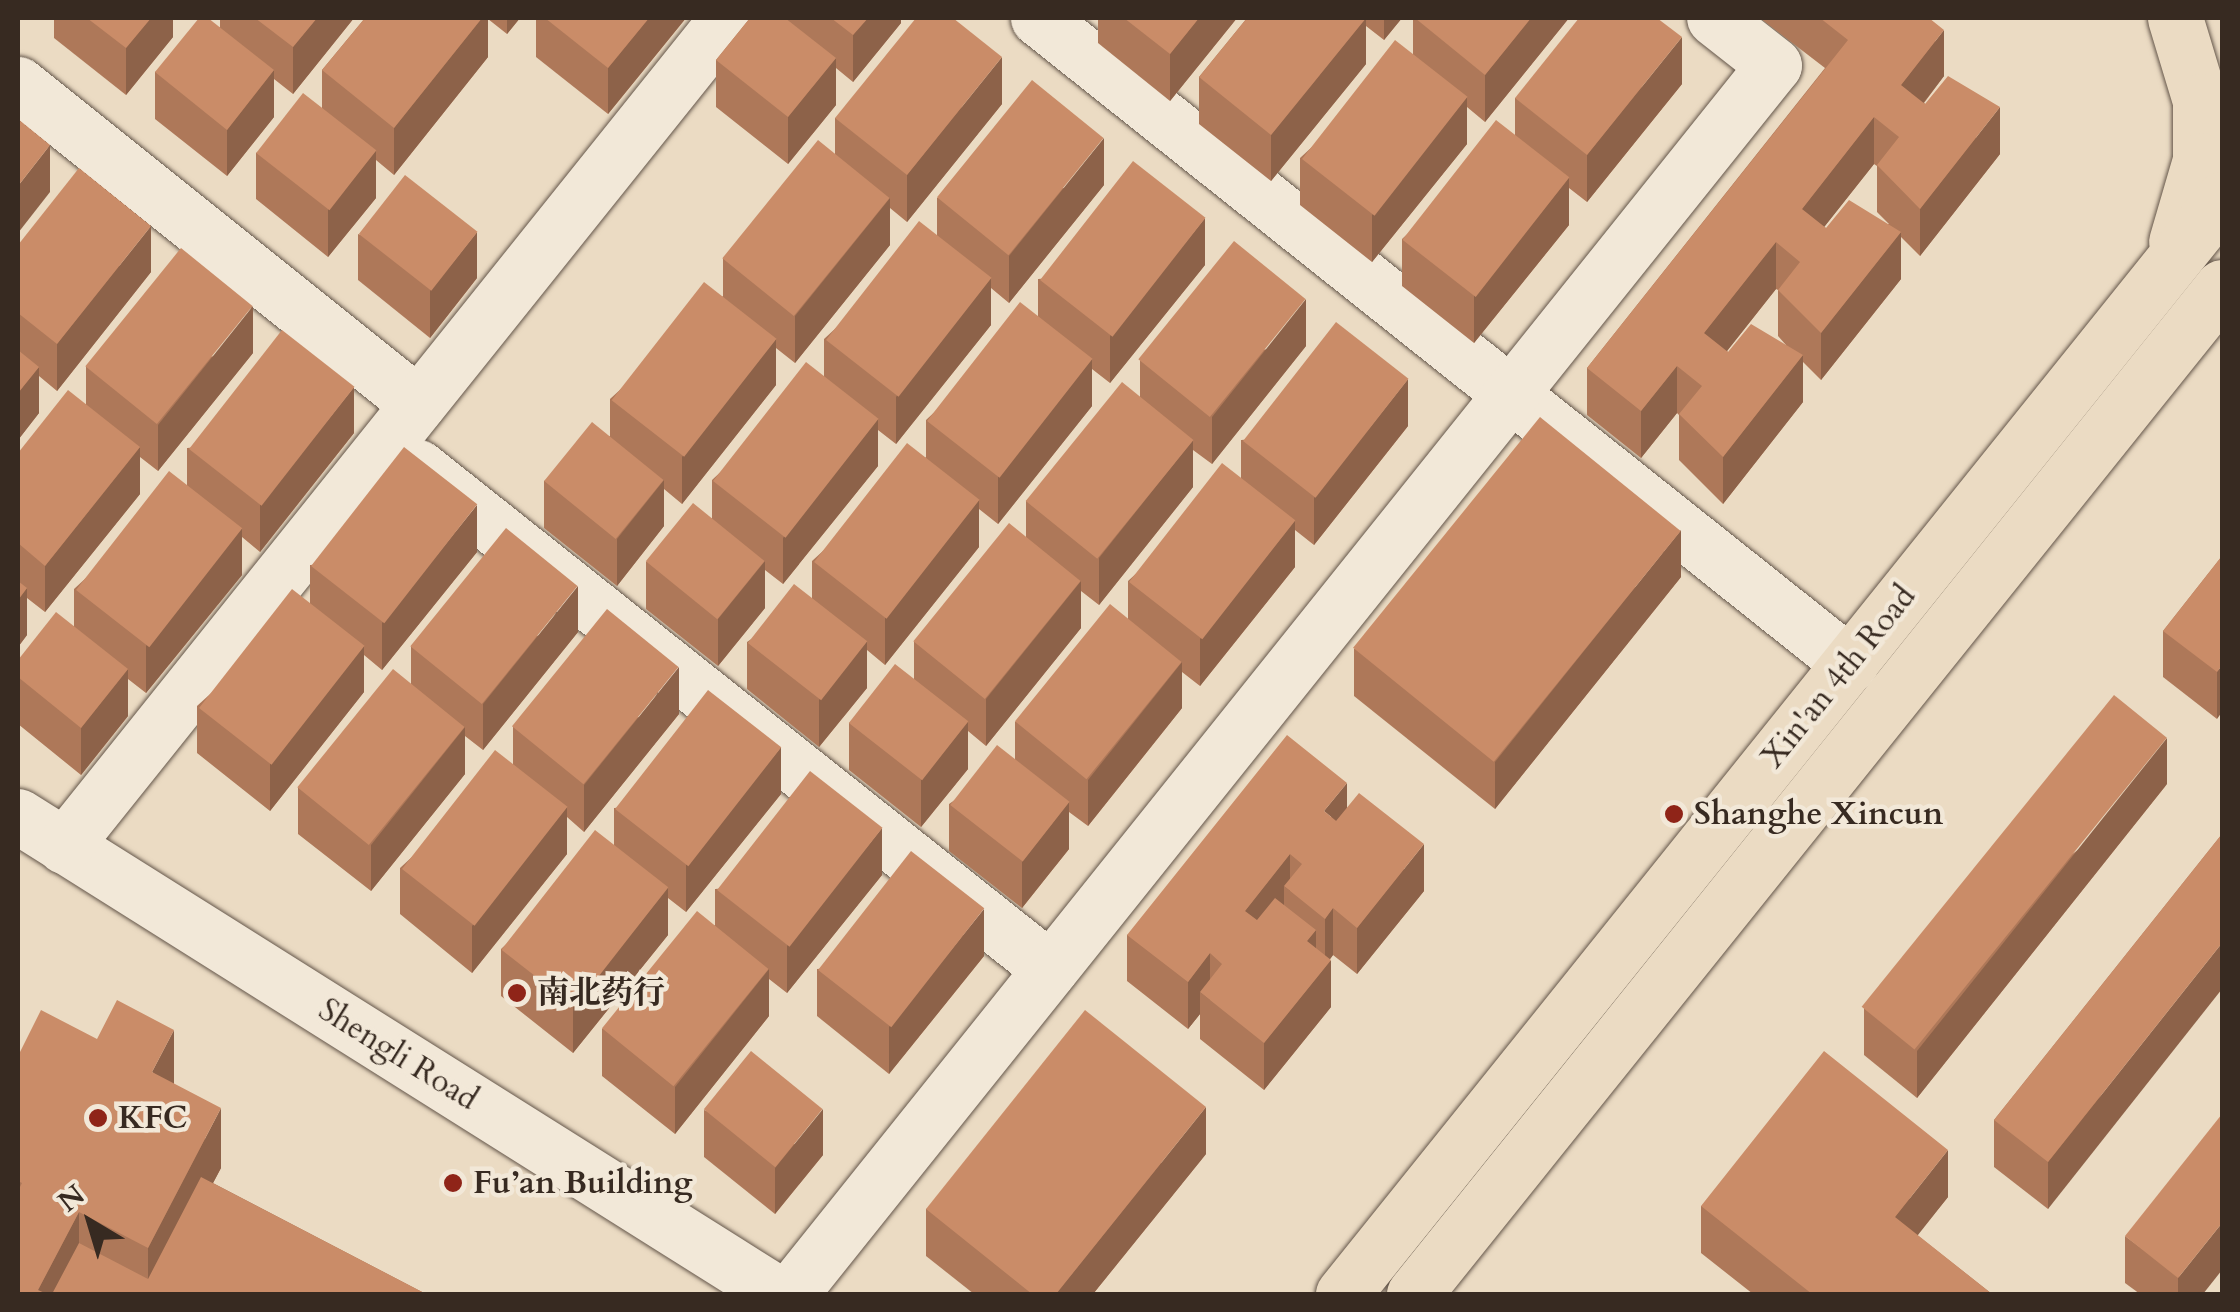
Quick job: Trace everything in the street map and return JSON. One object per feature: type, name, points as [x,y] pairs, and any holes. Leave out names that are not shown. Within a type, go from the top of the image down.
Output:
[{"type":"main road","points":[[2160,276],[2200,160],[2200,101],[2175,18]]},
{"type":"main road","name":"Xin'an 4th Road","points":[[1343,1294],[2222,199]]},
{"type":"main road","name":"Xin'an 4th Road","points":[[1414,1294],[2216,299]]},
{"type":"street","points":[[64,846],[728,18]]},
{"type":"street","points":[[1038,18],[1850,664]]},
{"type":"street","points":[[790,1294],[1774,65],[1714,18]]},
{"type":"street","points":[[18,84],[403,423],[1050,970]]},
{"type":"street","name":"Shengli Road","points":[[18,816],[778,1294]]},
{"type":"building","points":[[87,18],[151,18],[126,48]]},
{"type":"building","points":[[199,18],[208,18],[274,70],[227,130],[155,72]]},
{"type":"building","points":[[255,18],[317,18],[293,47]]},
{"type":"building","points":[[365,18],[482,18],[394,128],[322,70]]},
{"type":"building","points":[[545,18],[649,18],[608,68]]},
{"type":"building","points":[[750,18],[785,18],[836,58],[788,117],[716,60]]},
{"type":"building","points":[[831,18],[868,18],[853,35]]},
{"type":"building","points":[[916,18],[953,18],[1002,57],[907,175],[835,118]]},
{"type":"building","points":[[1124,18],[1199,18],[1170,54]]},
{"type":"building","points":[[1247,18],[1366,18],[1271,135],[1199,77]]},
{"type":"building","points":[[1415,18],[1531,18],[1485,75]]},
{"type":"building","points":[[1579,18],[1657,18],[1682,37],[1587,155],[1515,98]]},
{"type":"building","points":[[1820,18],[1929,18],[1944,30],[1901,85],[1925,104],[1948,76],[2000,107],[1920,209],[1877,165],[1899,137],[1874,117],[1802,209],[1826,228],[1849,200],[1901,232],[1821,333],[1778,290],[1800,262],[1776,242],[1704,333],[1728,352],[1751,324],[1803,355],[1723,457],[1679,414],[1702,386],[1677,366],[1641,411],[1587,368],[1848,40]]},
{"type":"building","points":[[1395,40],[1467,97],[1375,216],[1302,159]]},
{"type":"building","points":[[1032,80],[1103,138],[1008,255],[937,197]]},
{"type":"building","points":[[303,93],[376,150],[329,210],[256,153]]},
{"type":"building","points":[[18,119],[50,145],[18,186]]},
{"type":"building","points":[[1496,120],[1569,177],[1476,297],[1402,240]]},
{"type":"building","points":[[818,140],[889,198],[794,316],[722,258]]},
{"type":"building","points":[[1133,161],[1205,218],[1113,337],[1040,280]]},
{"type":"building","points":[[79,168],[151,226],[57,344],[18,313],[18,245]]},
{"type":"building","points":[[405,175],[477,232],[431,291],[359,234]]},
{"type":"building","points":[[919,221],[991,278],[899,397],[826,340]]},
{"type":"building","points":[[1234,241],[1305,299],[1210,417],[1138,359]]},
{"type":"building","points":[[181,248],[252,306],[157,424],[85,366]]},
{"type":"building","points":[[704,282],[776,339],[684,457],[612,400]]},
{"type":"building","points":[[1020,302],[1092,359],[1000,478],[927,421]]},
{"type":"building","points":[[1336,322],[1408,379],[1316,498],[1243,441]]},
{"type":"building","points":[[282,330],[354,387],[262,506],[189,449]]},
{"type":"building","points":[[18,350],[39,367],[18,393]]},
{"type":"building","points":[[806,362],[878,419],[786,538],[713,481]]},
{"type":"building","points":[[1122,382],[1193,440],[1097,559],[1026,501]]},
{"type":"building","points":[[68,390],[140,447],[45,566],[18,543],[18,453]]},
{"type":"building","points":[[1540,417],[1681,531],[1494,762],[1353,648]]},
{"type":"building","points":[[592,422],[663,480],[616,539],[544,481]]},
{"type":"building","points":[[907,443],[979,500],[887,619],[814,562]]},
{"type":"building","points":[[404,447],[477,504],[384,623],[311,566]]},
{"type":"building","points":[[1222,463],[1295,520],[1202,639],[1129,582]]},
{"type":"building","points":[[169,471],[242,528],[149,647],[76,590]]},
{"type":"building","points":[[693,503],[764,561],[717,619],[646,561]]},
{"type":"building","points":[[1009,523],[1080,581],[985,699],[913,641]]},
{"type":"building","points":[[506,528],[577,586],[482,704],[410,646]]},
{"type":"building","points":[[2222,556],[2222,665],[2217,672],[2163,631]]},
{"type":"building","points":[[18,581],[27,588],[18,600]]},
{"type":"building","points":[[794,584],[867,641],[821,700],[748,643]]},
{"type":"building","points":[[292,589],[364,646],[272,765],[199,708]]},
{"type":"building","points":[[1110,604],[1181,662],[1086,779],[1015,721]]},
{"type":"building","points":[[607,609],[678,667],[583,784],[512,726]]},
{"type":"building","points":[[56,612],[128,669],[81,728],[18,677],[18,660]]},
{"type":"building","points":[[895,664],[968,721],[922,780],[849,723]]},
{"type":"building","points":[[393,669],[464,727],[369,845],[297,787]]},
{"type":"building","points":[[708,690],[781,747],[688,866],[615,809]]},
{"type":"building","points":[[2114,695],[2167,738],[1914,1049],[1862,1007]]},
{"type":"building","points":[[1287,735],[1347,783],[1324,811],[1336,821],[1359,793],[1424,844],[1357,928],[1333,908],[1325,919],[1284,886],[1302,864],[1290,854],[1245,911],[1257,920],[1275,898],[1316,930],[1307,941],[1331,960],[1264,1043],[1200,992],[1222,964],[1210,953],[1188,982],[1127,935]]},
{"type":"building","points":[[997,745],[1069,802],[1023,862],[950,805]]},
{"type":"building","points":[[495,750],[567,807],[475,926],[402,869]]},
{"type":"building","points":[[810,771],[882,828],[790,947],[717,890]]},
{"type":"building","points":[[595,830],[668,887],[575,1007],[501,950]]},
{"type":"building","points":[[2222,834],[2222,943],[2048,1162],[1994,1120]]},
{"type":"building","points":[[911,851],[984,908],[891,1027],[818,970]]},
{"type":"building","points":[[697,911],[768,969],[673,1086],[602,1028]]},
{"type":"building","points":[[117,1000],[174,1030],[152,1072],[221,1108],[148,1248],[79,1212],[38,1290],[47,1294],[18,1294],[18,1191],[22,1183],[18,1181],[18,1056],[41,1010],[97,1039]]},
{"type":"building","points":[[1085,1010],[1206,1107],[1056,1294],[1032,1294],[926,1209]]},
{"type":"building","points":[[751,1051],[822,1109],[775,1167],[704,1109]]},
{"type":"building","points":[[1824,1051],[1948,1150],[1895,1217],[1992,1294],[1812,1294],[1701,1206]]},
{"type":"building","points":[[2222,1114],[2222,1223],[2178,1278],[2125,1236]]},
{"type":"building","points":[[201,1177],[426,1294],[52,1294],[79,1243],[148,1279]]},
{"type":"place","name":"Shanghe Xincun","points":[[1674,814]]},
{"type":"place","name":"南北药行","points":[[517,993]]},
{"type":"place","name":"KFC","points":[[98,1118]]},
{"type":"place","name":"Fu’an Building","points":[[453,1183]]}]
